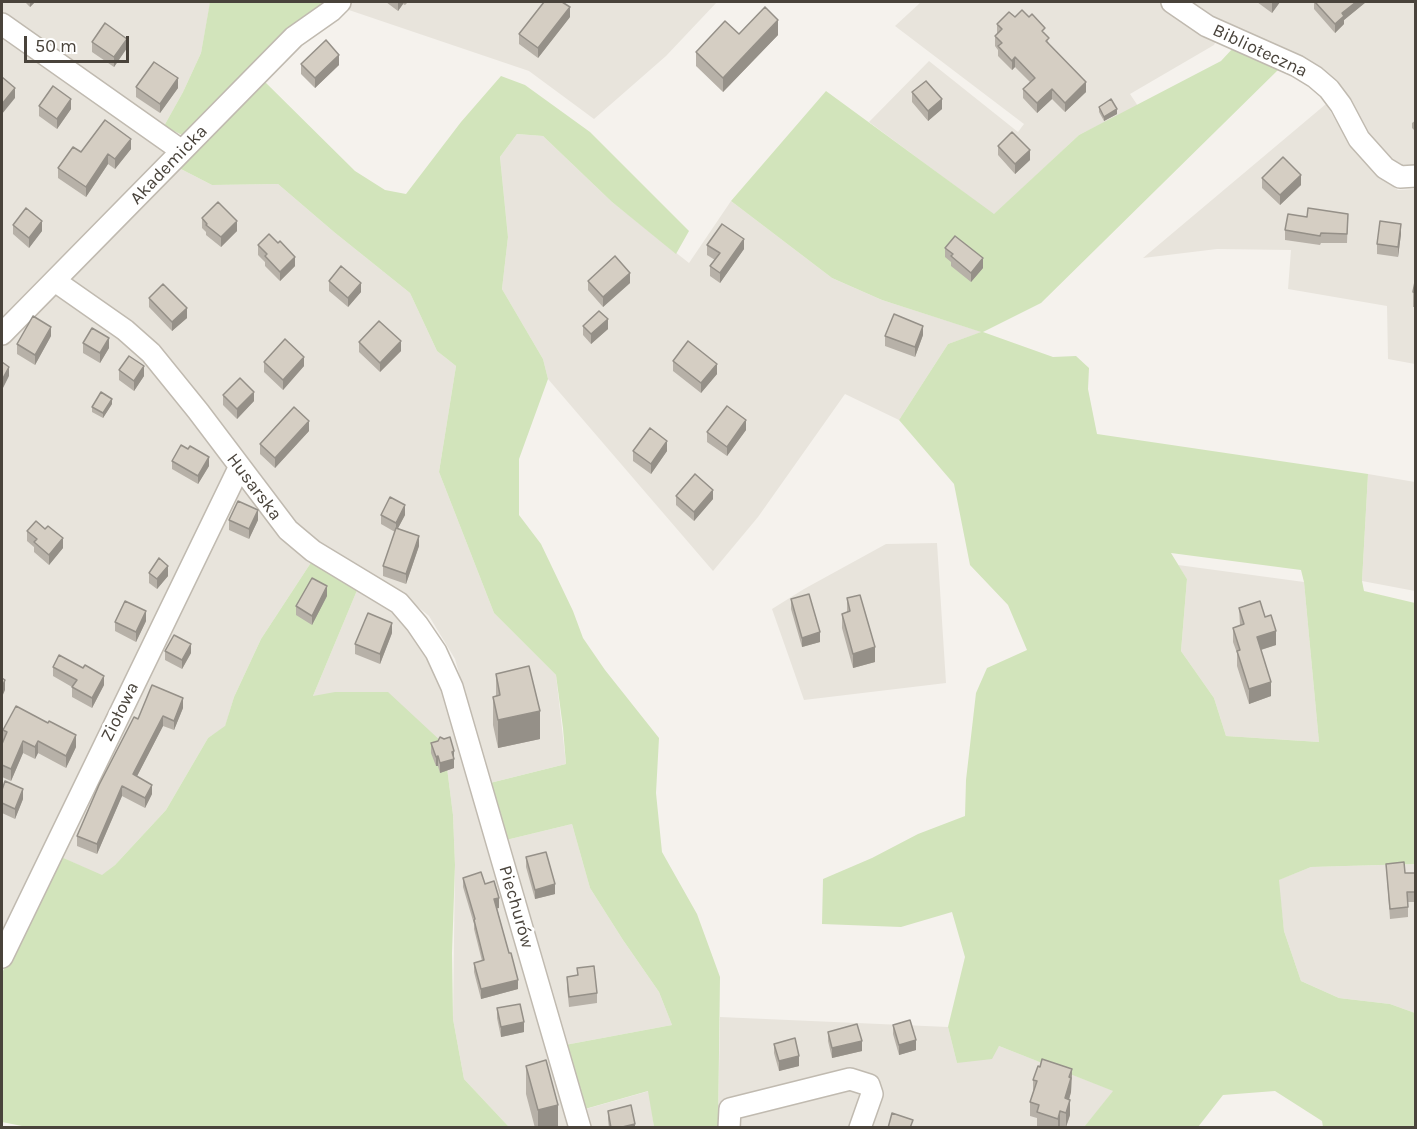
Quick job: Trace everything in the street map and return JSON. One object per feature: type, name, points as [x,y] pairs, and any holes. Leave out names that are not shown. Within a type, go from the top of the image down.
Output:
[{"type":"street","name":"Akademicka","points":[[2,334],[294,37],[340,2]]},
{"type":"street","name":"Biblioteczna","points":[[1172,2],[1207,26],[1297,66],[1315,77],[1329,89],[1341,105],[1359,139],[1385,168],[1400,177],[1416,176]]},
{"type":"street","points":[[2,24],[182,151]]},
{"type":"street","name":"Husarska","points":[[55,281],[125,330],[151,353],[198,411],[279,521],[298,541],[387,594],[410,614],[436,652],[452,687]]},
{"type":"street","name":"Ziołowa","points":[[2,957],[238,468]]},
{"type":"street","name":"Piechurów","points":[[452,687],[580,1128]]},
{"type":"street","points":[[729,1128],[730,1109],[850,1079],[869,1085],[872,1094],[860,1128]]},
{"type":"shaded area","points":[[2,2],[210,2],[210,4],[201,53],[164,126],[2,13]]},
{"type":"shaded area","points":[[350,2],[717,2],[666,56],[594,119],[529,71],[343,8]]},
{"type":"shaded area","points":[[921,2],[1164,2],[1217,38],[1214,45],[1130,94],[1138,106],[1079,135],[994,215],[869,122],[929,61],[1018,132],[1024,124],[895,26]]},
{"type":"shaded area","points":[[1188,2],[1415,2],[1415,167],[1399,165],[1380,150],[1316,67],[1269,42],[1233,29]]},
{"type":"shaded area","points":[[2,33],[169,151],[2,318]]},
{"type":"shaded area","points":[[1326,104],[1349,143],[1371,169],[1398,190],[1415,189],[1415,364],[1388,359],[1387,306],[1288,289],[1291,250],[1217,249],[1143,258]]},
{"type":"shaded area","points":[[517,134],[543,136],[612,202],[689,263],[731,201],[832,278],[882,300],[982,332],[948,344],[899,420],[845,394],[758,517],[713,571],[548,379],[543,359],[502,289],[508,237],[500,157]]},
{"type":"shaded area","points":[[177,167],[212,185],[278,184],[410,293],[437,351],[456,366],[439,472],[494,613],[556,675],[566,764],[490,783],[455,659],[429,616],[396,589],[308,539],[150,340],[128,319],[67,281]]},
{"type":"shaded area","points":[[56,292],[119,334],[146,361],[191,417],[229,470],[2,941],[2,344]]},
{"type":"shaded area","points":[[1368,474],[1415,482],[1415,591],[1362,581]]},
{"type":"shaded area","points":[[241,484],[282,539],[312,561],[261,639],[234,697],[225,727],[208,738],[166,810],[102,876],[59,856]]},
{"type":"shaded area","points":[[937,543],[946,683],[804,700],[772,609],[886,544]]},
{"type":"shaded area","points":[[1178,565],[1304,582],[1319,742],[1226,736],[1214,698],[1181,651],[1187,579]]},
{"type":"shaded area","points":[[358,588],[382,600],[405,623],[442,676],[571,1127],[509,1127],[464,1079],[453,1019],[455,865],[453,815],[444,744],[313,696]]},
{"type":"shaded area","points":[[572,824],[590,888],[659,992],[672,1025],[565,1045],[506,840]]},
{"type":"shaded area","points":[[1415,864],[1415,1013],[1390,1004],[1339,998],[1301,981],[1284,931],[1278,880],[1311,867]]},
{"type":"shaded area","points":[[720,1017],[948,1027],[957,1063],[999,1046],[1114,1091],[1084,1127],[718,1128]]},
{"type":"shaded area","points":[[649,1091],[654,1127],[590,1127],[586,1109]]},
{"type":"green space","points":[[210,2],[329,2],[254,65],[182,135],[164,126],[201,53]]},
{"type":"green space","points":[[1234,47],[1279,69],[1041,303],[983,332],[1053,357],[1076,356],[1089,368],[1088,389],[1097,434],[1368,474],[1362,581],[1364,591],[1415,603],[1415,864],[1311,867],[1279,880],[1284,931],[1301,981],[1339,998],[1390,1004],[1415,1013],[1415,1127],[1323,1127],[1322,1121],[1275,1091],[1223,1095],[1198,1127],[1084,1127],[1113,1091],[999,1046],[992,1059],[957,1063],[948,1027],[965,957],[952,912],[901,927],[822,924],[823,879],[872,858],[918,834],[965,816],[966,780],[976,693],[987,668],[1027,650],[1008,605],[970,565],[954,484],[899,420],[948,344],[981,332],[882,300],[832,278],[731,201],[826,91],[994,214],[1079,135],[1221,61]],"holes":[[[1171,553],[1301,570],[1319,742],[1226,736],[1214,698],[1181,651],[1187,579]]]},
{"type":"green space","points":[[501,76],[525,85],[590,132],[689,231],[676,254],[612,202],[543,136],[517,134],[500,157],[508,237],[502,289],[543,359],[548,379],[519,459],[519,515],[541,544],[573,611],[583,638],[605,670],[659,738],[656,793],[662,852],[697,914],[720,977],[718,1127],[654,1127],[648,1091],[585,1109],[565,1045],[672,1025],[659,992],[590,888],[572,824],[506,840],[490,783],[566,764],[563,728],[556,675],[494,613],[439,472],[456,366],[437,351],[410,293],[278,184],[212,185],[177,167],[262,79],[355,171],[385,190],[406,194],[461,122]]},
{"type":"green space","points":[[312,561],[358,588],[313,696],[335,692],[388,692],[444,744],[453,815],[455,865],[452,953],[453,1019],[464,1079],[509,1127],[32,1128],[2,1122],[2,973],[59,856],[102,875],[115,865],[166,810],[208,738],[225,726],[234,697],[261,639]]},
{"type":"building","points":[[544,2],[562,2],[570,7],[538,48],[519,34]]},
{"type":"building","points":[[1315,2],[1356,2],[1342,13],[1344,16],[1335,24]]},
{"type":"building","points":[[765,7],[778,20],[723,78],[696,52],[725,21],[739,34]]},
{"type":"building","points":[[1022,10],[1029,17],[1032,14],[1045,28],[1042,31],[1049,38],[1046,41],[1086,82],[1065,103],[1052,89],[1037,103],[1023,89],[1035,78],[1015,57],[1012,61],[998,46],[1002,43],[995,36],[1002,29],[997,24],[1009,12],[1015,17]]},
{"type":"building","points":[[105,23],[127,39],[114,57],[92,42]]},
{"type":"building","points":[[326,40],[339,55],[315,78],[301,64]]},
{"type":"building","points":[[154,62],[178,78],[160,104],[136,87]]},
{"type":"building","points":[[2,77],[15,88],[2,104]]},
{"type":"building","points":[[926,81],[942,99],[928,111],[912,92]]},
{"type":"building","points":[[53,86],[71,99],[57,119],[39,106]]},
{"type":"building","points":[[1111,99],[1117,109],[1104,117],[1099,107]]},
{"type":"building","points":[[105,120],[131,139],[115,159],[108,154],[86,187],[58,168],[73,147],[81,152]]},
{"type":"building","points":[[1012,132],[1030,150],[1015,164],[998,146]]},
{"type":"building","points":[[1283,157],[1301,175],[1280,195],[1262,178]]},
{"type":"building","points":[[218,202],[237,221],[221,237],[206,225],[202,218]]},
{"type":"building","points":[[26,208],[42,221],[29,238],[13,225]]},
{"type":"building","points":[[1308,208],[1348,214],[1347,234],[1321,233],[1320,236],[1285,230],[1288,214],[1307,217]]},
{"type":"building","points":[[1380,221],[1401,224],[1398,247],[1377,244]]},
{"type":"building","points":[[722,224],[744,239],[720,273],[710,266],[720,253],[707,245]]},
{"type":"building","points":[[269,234],[278,243],[280,241],[295,257],[280,272],[258,245]]},
{"type":"building","points":[[955,236],[983,258],[971,273],[945,248]]},
{"type":"building","points":[[615,256],[630,273],[603,297],[588,281]]},
{"type":"building","points":[[341,266],[361,283],[348,298],[329,281]]},
{"type":"building","points":[[1416,277],[1416,293],[1413,292]]},
{"type":"building","points":[[163,284],[187,308],[172,322],[149,298]]},
{"type":"building","points":[[599,311],[608,319],[591,334],[583,326]]},
{"type":"building","points":[[894,314],[923,326],[915,347],[885,336]]},
{"type":"building","points":[[33,316],[51,327],[35,355],[17,344]]},
{"type":"building","points":[[379,321],[401,341],[380,363],[359,342]]},
{"type":"building","points":[[92,328],[109,338],[100,353],[83,343]]},
{"type":"building","points":[[285,339],[304,357],[283,380],[264,362]]},
{"type":"building","points":[[688,341],[717,364],[701,383],[673,361]]},
{"type":"building","points":[[129,356],[144,366],[134,381],[119,370]]},
{"type":"building","points":[[2,362],[9,367],[2,380]]},
{"type":"building","points":[[240,378],[254,392],[237,409],[223,395]]},
{"type":"building","points":[[101,392],[112,399],[103,413],[92,407]]},
{"type":"building","points":[[727,406],[746,420],[727,447],[707,432]]},
{"type":"building","points":[[294,407],[309,421],[275,458],[260,444]]},
{"type":"building","points":[[650,428],[667,441],[651,464],[633,451]]},
{"type":"building","points":[[181,445],[188,449],[190,446],[209,457],[198,476],[172,461]]},
{"type":"building","points":[[695,474],[713,490],[694,512],[676,496]]},
{"type":"building","points":[[390,497],[405,505],[396,523],[381,515]]},
{"type":"building","points":[[238,501],[258,510],[249,529],[229,520]]},
{"type":"building","points":[[36,521],[45,529],[48,526],[63,538],[49,555],[34,542],[37,539],[27,531]]},
{"type":"building","points":[[396,528],[419,536],[406,574],[383,566]]},
{"type":"building","points":[[159,558],[168,566],[157,579],[149,573]]},
{"type":"building","points":[[312,578],[327,586],[312,616],[296,606]]},
{"type":"building","points":[[809,594],[820,632],[802,638],[791,599]]},
{"type":"building","points":[[860,595],[875,647],[853,654],[842,614],[850,611],[847,598]]},
{"type":"building","points":[[125,601],[146,611],[136,632],[115,622]]},
{"type":"building","points":[[1260,601],[1265,617],[1271,615],[1276,631],[1257,637],[1271,682],[1249,689],[1237,651],[1240,650],[1233,628],[1244,624],[1239,608]]},
{"type":"building","points":[[368,613],[392,623],[380,654],[355,644]]},
{"type":"building","points":[[174,635],[191,644],[182,660],[165,651]]},
{"type":"building","points":[[59,655],[83,668],[85,665],[104,676],[92,698],[72,687],[77,680],[53,667]]},
{"type":"building","points":[[529,666],[540,711],[498,720],[493,697],[500,695],[496,674]]},
{"type":"building","points":[[152,685],[183,698],[174,721],[163,716],[133,774],[152,785],[145,798],[122,786],[97,844],[77,836],[99,785],[134,717],[138,719]]},
{"type":"building","points":[[16,706],[76,735],[66,756],[38,741],[35,747],[23,741],[11,769],[2,765],[2,744],[7,732],[3,730]]},
{"type":"building","points":[[440,737],[444,739],[450,737],[454,759],[440,763],[438,756],[436,757],[431,743],[438,741]]},
{"type":"building","points":[[5,781],[23,789],[15,809],[2,803]]},
{"type":"building","points":[[546,852],[555,884],[535,890],[526,857]]},
{"type":"building","points":[[1404,862],[1405,873],[1416,873],[1416,892],[1407,892],[1408,907],[1390,909],[1386,864]]},
{"type":"building","points":[[481,872],[485,884],[494,881],[499,898],[494,899],[518,980],[481,989],[474,963],[484,960],[463,878]]},
{"type":"building","points":[[594,966],[597,993],[569,997],[567,977],[578,975],[577,968]]},
{"type":"building","points":[[520,1004],[524,1022],[501,1027],[497,1008]]},
{"type":"building","points":[[910,1020],[916,1040],[899,1045],[893,1025]]},
{"type":"building","points":[[857,1024],[862,1041],[832,1048],[828,1032]]},
{"type":"building","points":[[795,1038],[799,1056],[779,1061],[774,1044]]},
{"type":"building","points":[[1042,1059],[1072,1069],[1065,1098],[1070,1100],[1066,1113],[1060,1111],[1058,1119],[1037,1112],[1039,1105],[1030,1102],[1037,1081],[1033,1080]]},
{"type":"building","points":[[546,1060],[558,1105],[538,1110],[526,1066]]},
{"type":"building","points":[[631,1105],[635,1124],[611,1128],[608,1111]]},
{"type":"building","points":[[892,1113],[913,1120],[910,1128],[888,1128]]}]
